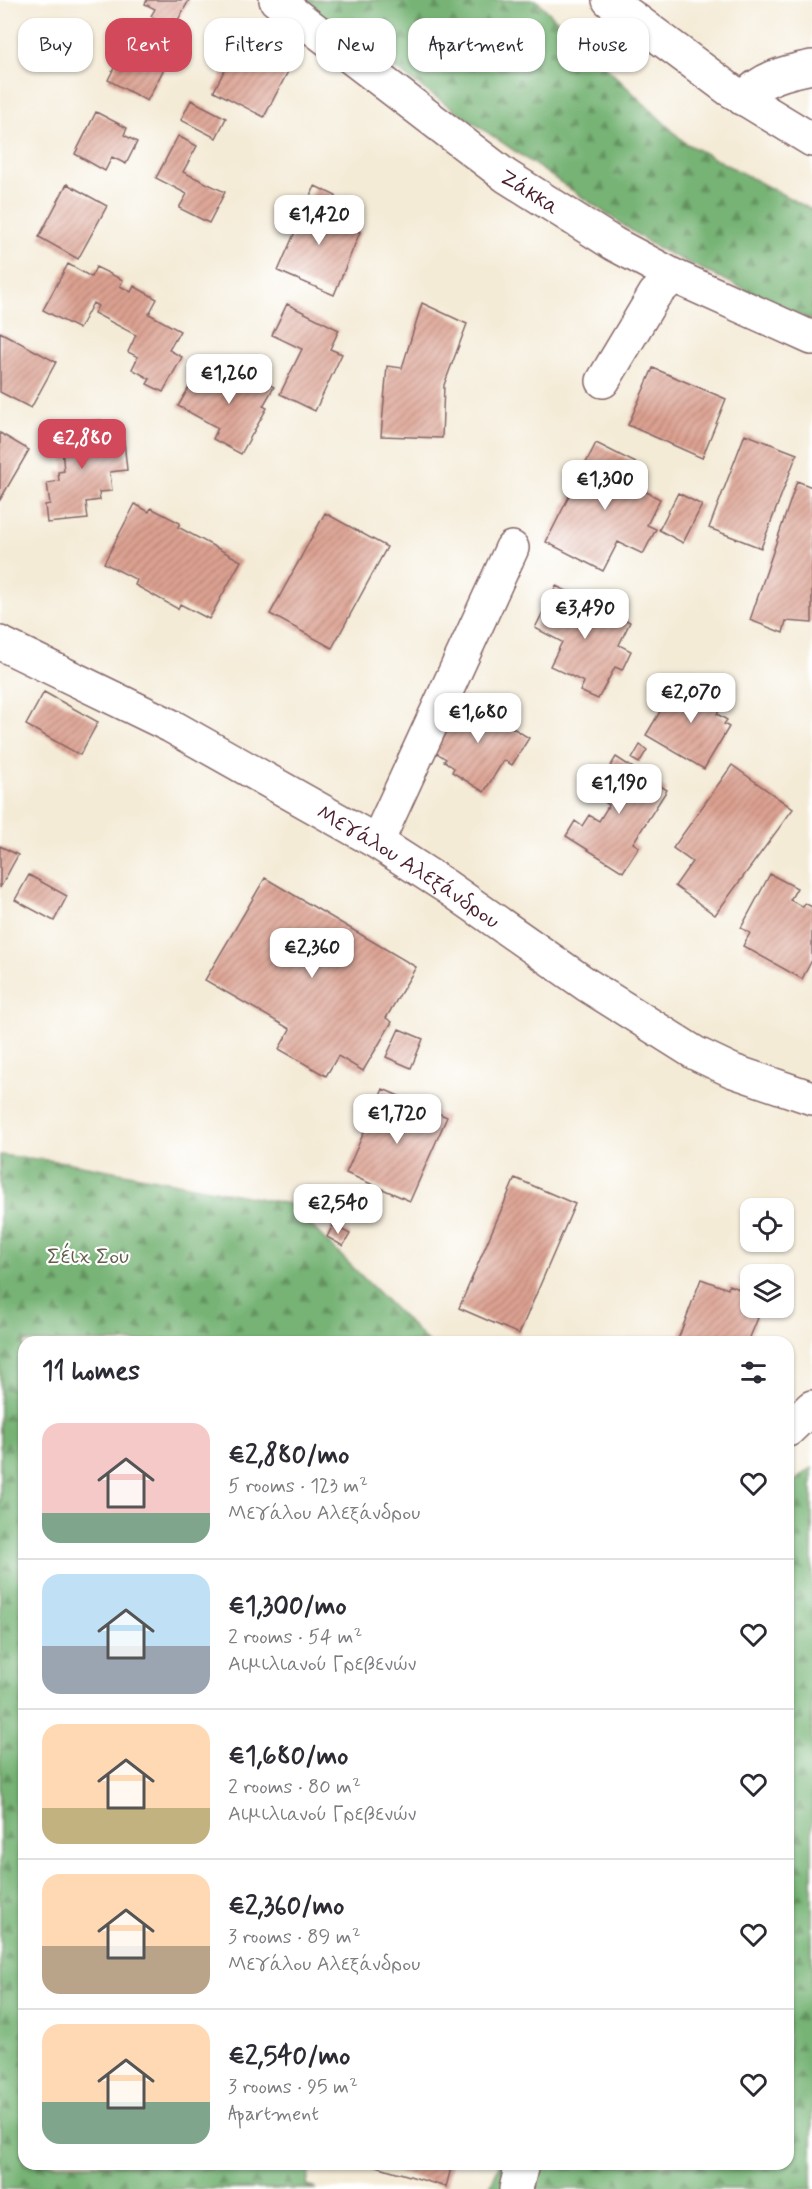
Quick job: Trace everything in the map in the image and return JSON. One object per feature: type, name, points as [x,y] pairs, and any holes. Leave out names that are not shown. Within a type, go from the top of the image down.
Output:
[{"type":"street","name":"Ζάκκα","points":[[276,0],[506,176],[614,244],[674,276],[812,338]]},
{"type":"street","points":[[609,0],[743,99],[812,140]]},
{"type":"street","points":[[743,99],[751,89],[765,81],[812,67]]},
{"type":"street","points":[[603,381],[655,294],[674,276]]},
{"type":"street","points":[[377,842],[512,548]]},
{"type":"street","name":"Μεγάλου Αλεξάνδρου","points":[[0,643],[171,726],[377,842],[665,1036],[733,1071],[812,1098]]},
{"type":"street","points":[[794,1424],[812,1407]]},
{"type":"street","points":[[516,2189],[521,2170]]},
{"type":"green space","points":[[299,0],[536,0],[557,20],[557,72],[611,72],[685,143],[812,210],[812,321],[657,248],[396,69],[396,18],[324,18]]},
{"type":"green space","name":"Σέιχ Σου","points":[[0,1155],[65,1162],[289,1204],[422,1336],[18,1336],[18,2170],[309,2170],[307,2186],[316,2189],[0,2189]]},
{"type":"green space","points":[[812,1468],[812,2189],[489,2189],[497,2170],[794,2170],[794,1482]]},
{"type":"building","points":[[147,0],[189,0],[179,18],[154,18],[151,16],[155,9],[145,4]]},
{"type":"building","points":[[112,72],[162,72],[147,101],[108,80]]},
{"type":"building","points":[[224,72],[288,72],[264,117],[214,91]]},
{"type":"building","points":[[191,100],[226,118],[216,138],[181,120]]},
{"type":"building","points":[[96,112],[127,128],[124,135],[137,142],[126,164],[112,157],[105,171],[75,154]]},
{"type":"building","points":[[178,136],[197,146],[183,172],[225,192],[209,223],[179,208],[187,194],[156,178]]},
{"type":"building","points":[[67,184],[107,206],[78,259],[39,237]]},
{"type":"building","points":[[315,186],[336,196],[327,218],[360,232],[334,295],[278,271]]},
{"type":"building","points":[[68,264],[91,277],[96,267],[123,280],[120,286],[131,292],[134,286],[157,299],[149,314],[180,331],[169,350],[182,357],[163,392],[147,384],[150,379],[132,369],[138,357],[128,352],[136,335],[94,313],[98,306],[93,303],[79,329],[43,310]]},
{"type":"building","points":[[422,303],[467,324],[444,385],[442,438],[381,436],[387,366],[402,368]]},
{"type":"building","points":[[287,304],[339,330],[330,349],[342,354],[315,411],[280,394],[302,349],[272,335]]},
{"type":"building","points":[[0,332],[56,362],[31,408],[0,392]]},
{"type":"building","points":[[221,366],[238,376],[240,373],[245,376],[247,372],[274,387],[263,406],[267,408],[241,454],[213,439],[218,428],[178,406],[194,379],[205,375],[220,378],[223,374],[218,371]]},
{"type":"building","points":[[653,368],[726,399],[702,458],[628,425]]},
{"type":"building","points":[[101,420],[95,434],[109,443],[124,441],[127,470],[110,472],[112,491],[99,492],[100,500],[86,502],[88,519],[47,523],[45,505],[50,504],[47,483],[59,481],[58,472],[64,471],[62,449],[56,449],[53,423]]},
{"type":"building","points":[[0,433],[29,450],[0,500]]},
{"type":"building","points":[[745,434],[797,454],[761,548],[709,528]]},
{"type":"building","points":[[596,443],[640,465],[631,484],[660,499],[647,525],[656,529],[643,554],[618,542],[603,571],[546,542]]},
{"type":"building","points":[[797,481],[812,487],[812,623],[786,621],[783,633],[750,620]]},
{"type":"building","points":[[678,493],[702,505],[683,543],[659,530]]},
{"type":"building","points":[[135,504],[149,512],[151,508],[180,523],[178,527],[241,561],[209,619],[180,604],[178,609],[135,585],[137,580],[104,563]]},
{"type":"building","points":[[325,513],[387,547],[332,648],[270,614]]},
{"type":"building","points":[[556,586],[630,622],[619,645],[631,651],[622,670],[615,667],[598,699],[580,691],[584,682],[550,666],[562,642],[535,628]]},
{"type":"building","points":[[697,681],[727,698],[717,714],[727,720],[724,724],[729,727],[704,769],[646,735],[674,688],[688,696]]},
{"type":"building","points":[[44,692],[98,722],[80,755],[26,725]]},
{"type":"building","points":[[463,697],[529,738],[512,765],[504,760],[484,792],[452,772],[454,768],[444,761],[446,759],[431,749]]},
{"type":"building","points":[[640,745],[647,750],[639,763],[632,759]]},
{"type":"building","points":[[616,757],[667,790],[633,843],[639,847],[623,872],[566,836],[575,821],[582,826],[589,815],[599,821],[609,805],[593,794]]},
{"type":"building","points":[[732,765],[793,809],[715,915],[675,886],[692,862],[673,848]]},
{"type":"building","points":[[0,846],[18,855],[0,888]]},
{"type":"building","points":[[770,874],[797,888],[790,900],[803,907],[805,903],[812,907],[812,960],[802,979],[743,946],[750,933],[741,928]]},
{"type":"building","points":[[29,875],[67,896],[54,921],[15,900]]},
{"type":"building","points":[[265,878],[416,967],[386,1018],[392,1022],[363,1071],[338,1056],[326,1076],[279,1049],[290,1029],[205,980]]},
{"type":"building","points":[[399,1029],[423,1039],[411,1068],[386,1057]]},
{"type":"building","points":[[383,1089],[447,1117],[410,1201],[346,1173]]},
{"type":"building","points":[[515,1178],[575,1204],[519,1334],[459,1308]]},
{"type":"building","points":[[333,1225],[350,1234],[343,1246],[327,1237]]},
{"type":"building","points":[[701,1279],[728,1289],[729,1285],[740,1289],[740,1318],[758,1318],[750,1336],[679,1336]]},
{"type":"building","points":[[390,2170],[450,2170],[446,2187]]}]
